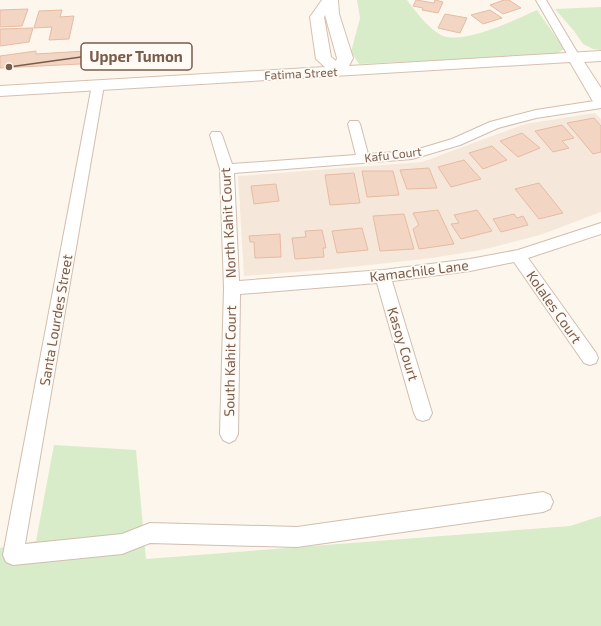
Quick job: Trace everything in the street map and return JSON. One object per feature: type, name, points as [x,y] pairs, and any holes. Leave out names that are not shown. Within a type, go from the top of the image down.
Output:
[{"type":"main road","points":[[330,0],[317,17],[324,59],[339,71]]},
{"type":"main road","name":"Fatima Street","points":[[0,91],[601,56]]},
{"type":"main road","points":[[574,57],[601,100]]},
{"type":"street","points":[[541,0],[574,57]]},
{"type":"street","name":"Santa Lourdes Street","points":[[98,85],[13,555],[122,544],[150,533],[297,537],[543,502]]},
{"type":"street","name":"Kafu Court","points":[[227,169],[412,155],[456,142],[494,125],[536,114],[601,104]]},
{"type":"street","points":[[354,124],[363,158]]},
{"type":"street","name":"North Kahit Court","points":[[216,135],[227,169],[232,288]]},
{"type":"street","name":"Kamachile Lane","points":[[232,288],[383,276],[470,265],[518,256],[601,228]]},
{"type":"street","name":"Kolales Court","points":[[518,256],[590,358]]},
{"type":"street","name":"Kasoy Court","points":[[383,276],[424,413]]},
{"type":"street","name":"South Kahit Court","points":[[228,434],[228,378],[232,288]]},
{"type":"shaded area","points":[[595,113],[601,119],[601,212],[540,235],[481,250],[432,258],[334,269],[244,276],[238,176],[422,162],[525,124]]},
{"type":"green space","points":[[357,0],[407,0],[431,28],[441,35],[450,37],[462,37],[489,30],[537,10],[564,49],[555,55],[359,64],[351,52],[360,18]]},
{"type":"green space","points":[[601,7],[601,50],[593,49],[583,44],[555,9]]},
{"type":"green space","points":[[54,445],[136,450],[146,559],[570,526],[601,516],[601,626],[0,626],[0,548],[36,541]]},
{"type":"building","points":[[416,0],[434,3],[435,0],[443,2],[438,13],[422,10],[423,8],[413,6]]},
{"type":"building","points":[[504,0],[509,0],[521,8],[503,14],[490,5]]},
{"type":"building","points":[[28,9],[22,26],[0,27],[0,10]]},
{"type":"building","points":[[62,10],[60,17],[74,16],[69,39],[49,40],[52,27],[34,28],[39,11]]},
{"type":"building","points":[[490,10],[502,18],[483,24],[471,15]]},
{"type":"building","points":[[445,14],[467,18],[460,33],[438,28]]},
{"type":"building","points":[[33,28],[29,42],[0,46],[0,29]]},
{"type":"building","points":[[102,50],[100,63],[0,68],[0,56],[36,51],[36,54]]},
{"type":"building","points":[[594,118],[601,126],[601,152],[593,154],[567,123]]},
{"type":"building","points":[[562,125],[574,138],[562,141],[569,148],[553,152],[535,131]]},
{"type":"building","points":[[522,133],[540,148],[518,157],[500,141]]},
{"type":"building","points":[[492,146],[507,160],[483,169],[469,153]]},
{"type":"building","points":[[464,160],[481,179],[451,187],[438,167]]},
{"type":"building","points":[[429,168],[437,188],[407,189],[400,170]]},
{"type":"building","points":[[362,171],[393,171],[399,195],[367,197]]},
{"type":"building","points":[[354,173],[360,203],[330,205],[325,175]]},
{"type":"building","points":[[539,183],[563,213],[539,219],[515,189]]},
{"type":"building","points":[[276,184],[279,201],[254,204],[251,186]]},
{"type":"building","points":[[438,210],[454,244],[419,249],[413,229],[419,225],[413,213]]},
{"type":"building","points":[[477,210],[492,231],[461,239],[451,224],[459,223],[454,215]]},
{"type":"building","points":[[404,214],[414,249],[380,251],[373,216]]},
{"type":"building","points":[[514,214],[517,218],[523,216],[528,225],[501,232],[493,219]]},
{"type":"building","points":[[362,228],[368,250],[337,253],[332,231]]},
{"type":"building","points":[[322,230],[326,248],[323,248],[324,257],[295,259],[292,238],[306,237],[305,231]]},
{"type":"building","points":[[280,234],[281,257],[255,258],[254,242],[250,242],[249,236]]},
{"type":"place","name":"Upper Tumon","points":[[9,67]]}]
